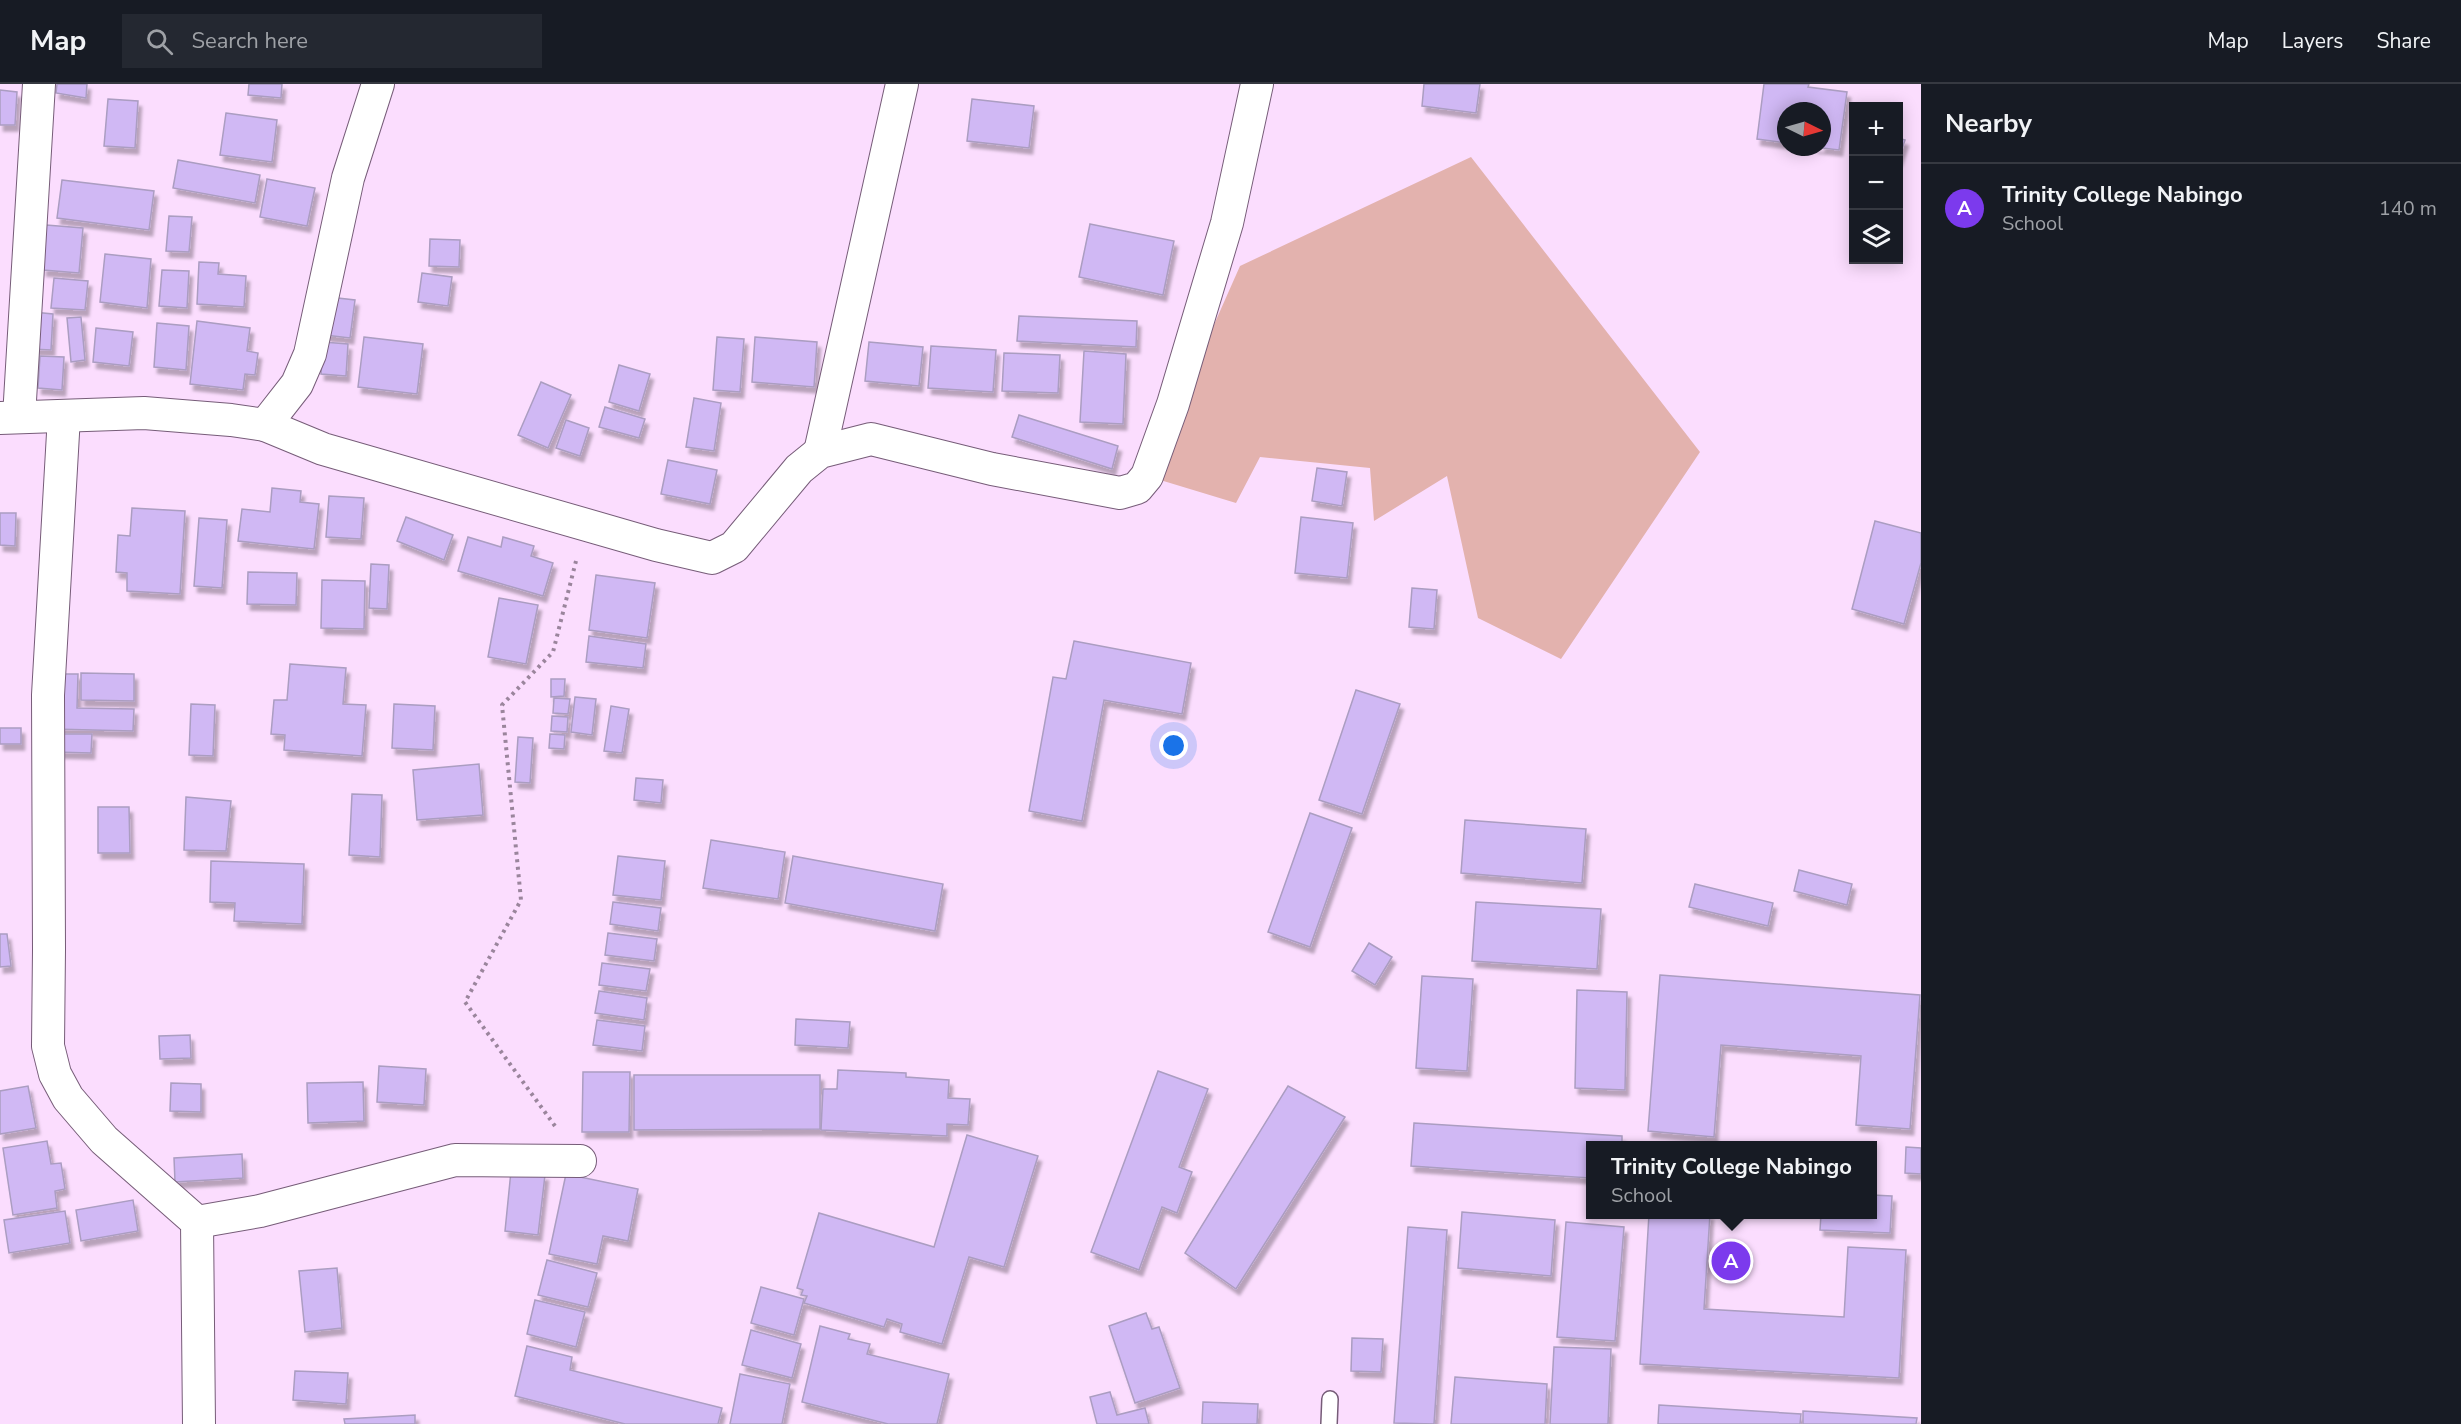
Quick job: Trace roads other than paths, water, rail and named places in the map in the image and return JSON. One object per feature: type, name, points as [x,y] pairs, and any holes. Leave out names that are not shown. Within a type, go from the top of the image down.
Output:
[{"type":"street","points":[[39,84],[10,417],[144,413],[266,425],[323,449],[712,558],[734,547],[799,469],[820,452],[871,439],[992,469],[1120,493],[1137,488],[1147,476],[1180,382],[1227,223],[1257,84]]},
{"type":"street","points":[[266,425],[297,384],[310,354],[348,178],[378,84]]},
{"type":"street","points":[[820,452],[903,84]]},
{"type":"street","points":[[64,416],[48,695],[50,950],[48,1046],[55,1074],[68,1098],[96,1131],[197,1222],[199,1424]]},
{"type":"street","points":[[197,1222],[260,1211],[455,1160],[580,1161]]},
{"type":"lane","points":[[1329,1424],[1330,1399]]},
{"type":"place","name":"Trinity College Nabingo","points":[[1731,1261]]}]
